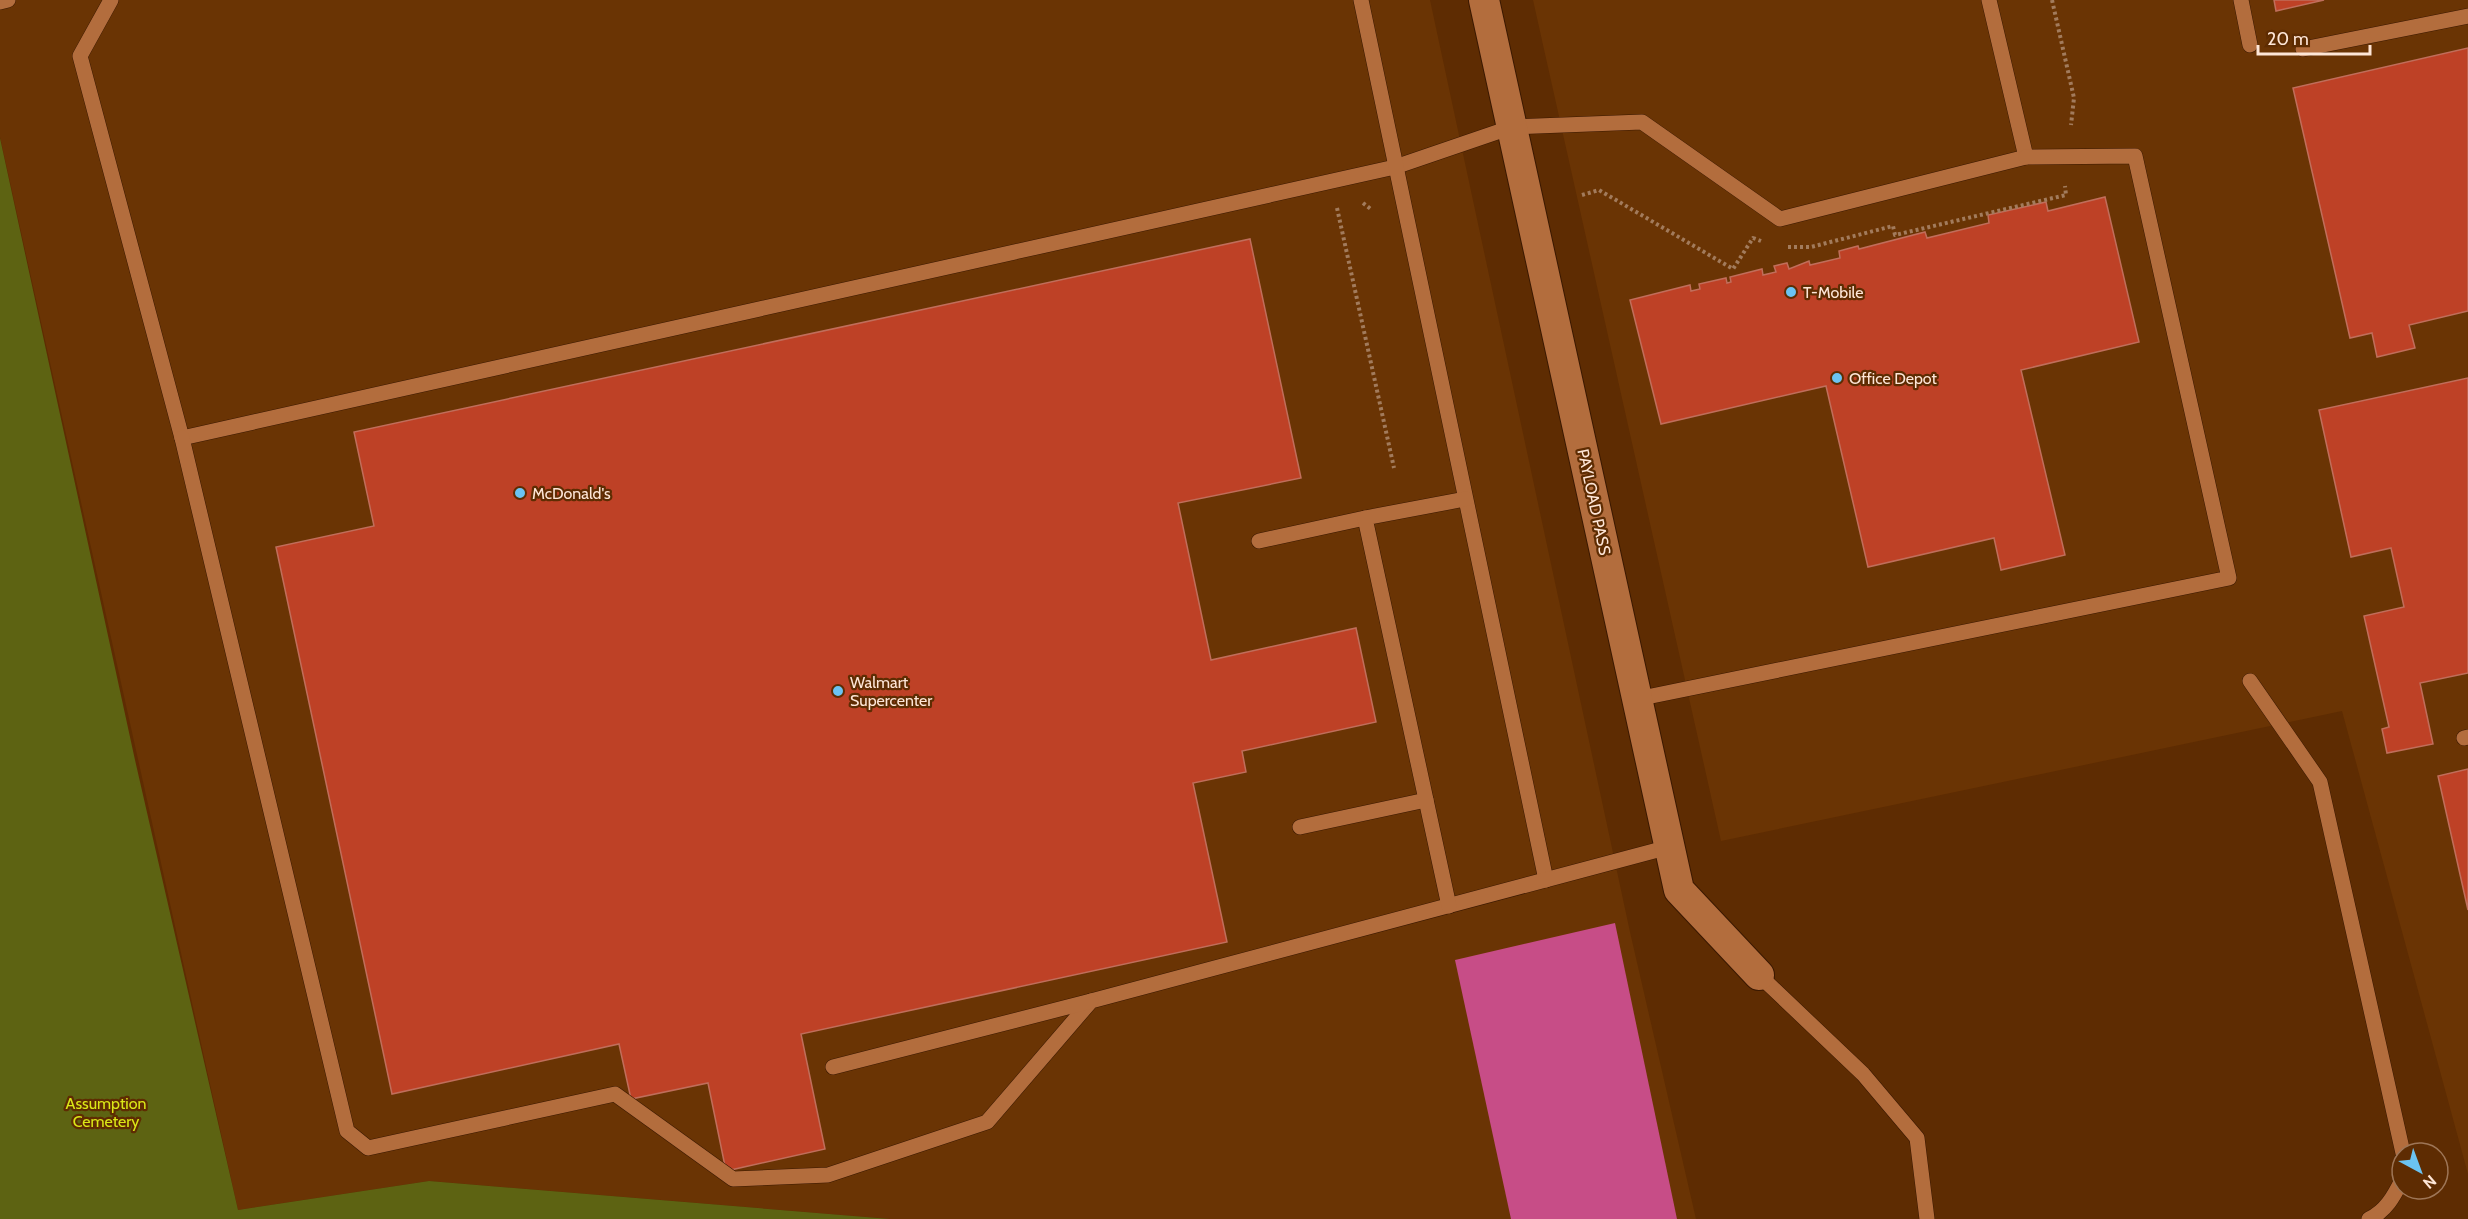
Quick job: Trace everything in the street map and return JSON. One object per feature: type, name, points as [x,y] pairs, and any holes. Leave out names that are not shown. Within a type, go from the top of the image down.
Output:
[{"type":"street","name":"PAYLOAD PASS","points":[[1484,0],[1678,890],[1759,975]]},
{"type":"lane","points":[[0,2],[8,0]]},
{"type":"lane","points":[[111,0],[80,56],[182,438],[347,1131],[368,1148],[615,1094],[733,1179],[828,1175],[987,1122],[1091,1001]]},
{"type":"lane","points":[[1361,0],[1546,880]]},
{"type":"lane","points":[[1989,0],[2026,157]]},
{"type":"lane","points":[[2241,0],[2250,45]]},
{"type":"lane","points":[[2302,49],[2468,16]]},
{"type":"lane","points":[[182,438],[1395,167],[1512,127],[1642,122],[1779,219],[2026,157],[2135,156],[2229,578],[1637,699]]},
{"type":"lane","points":[[1259,541],[1465,499]]},
{"type":"lane","points":[[1365,518],[1449,906]]},
{"type":"lane","points":[[2250,681],[2298,755],[2320,782],[2400,1141]]},
{"type":"lane","points":[[1300,827],[1426,800]]},
{"type":"lane","points":[[833,1067],[1091,1001],[1669,847]]},
{"type":"lane","points":[[1759,975],[1863,1074],[1917,1138],[1927,1219]]},
{"type":"lane","points":[[2369,1219],[2377,1215],[2390,1201]]},
{"type":"path","points":[[2052,0],[2074,98],[2071,125]]},
{"type":"path","points":[[1336,204],[1394,468]]},
{"type":"shaded area","points":[[0,0],[1430,0],[1630,932],[1696,1219],[890,1219],[429,1181],[238,1210],[0,137]]},
{"type":"shaded area","points":[[1533,0],[2468,0],[2468,1174],[2342,711],[1721,841]]},
{"type":"shaded area","points":[[1615,923],[1677,1219],[1511,1219],[1455,960]]},
{"type":"green space","name":"Assumption Cemetery","points":[[0,138],[135,760],[238,1210],[429,1181],[890,1219],[0,1219]]},
{"type":"building","points":[[2274,0],[2324,0],[2276,11]]},
{"type":"building","points":[[2468,48],[2468,311],[2409,325],[2415,348],[2377,357],[2372,333],[2350,338],[2293,88]]},
{"type":"building","name":"Office Depot","points":[[2105,197],[2139,342],[2021,370],[2065,555],[2001,570],[1994,538],[1868,567],[1826,386],[1661,424],[1630,300],[1690,285],[1691,291],[1700,289],[1699,284],[1726,278],[1727,283],[1731,282],[1730,277],[1762,269],[1763,275],[1776,272],[1774,266],[1787,263],[1789,269],[1809,261],[1810,265],[1840,258],[1839,251],[1858,246],[1859,249],[1925,232],[1927,238],[1989,223],[1988,215],[2046,202],[2048,211]]},
{"type":"building","name":"Walmart Supercenter","points":[[1250,239],[1301,478],[1178,503],[1211,660],[1356,628],[1376,722],[1242,751],[1246,772],[1193,783],[1227,942],[801,1034],[825,1149],[726,1171],[708,1083],[631,1099],[619,1044],[392,1094],[276,547],[374,526],[354,432]]},
{"type":"building","points":[[2468,378],[2468,673],[2420,683],[2433,744],[2387,753],[2382,729],[2389,727],[2364,616],[2404,607],[2391,548],[2351,557],[2319,410]]},
{"type":"building","points":[[2468,769],[2468,910],[2438,776]]},
{"type":"place","name":"T-Mobile","points":[[1791,292]]},
{"type":"place","name":"Office Depot","points":[[1837,378]]},
{"type":"place","name":"McDonald's","points":[[520,493]]},
{"type":"place","name":"Walmart Supercenter","points":[[838,691]]}]
